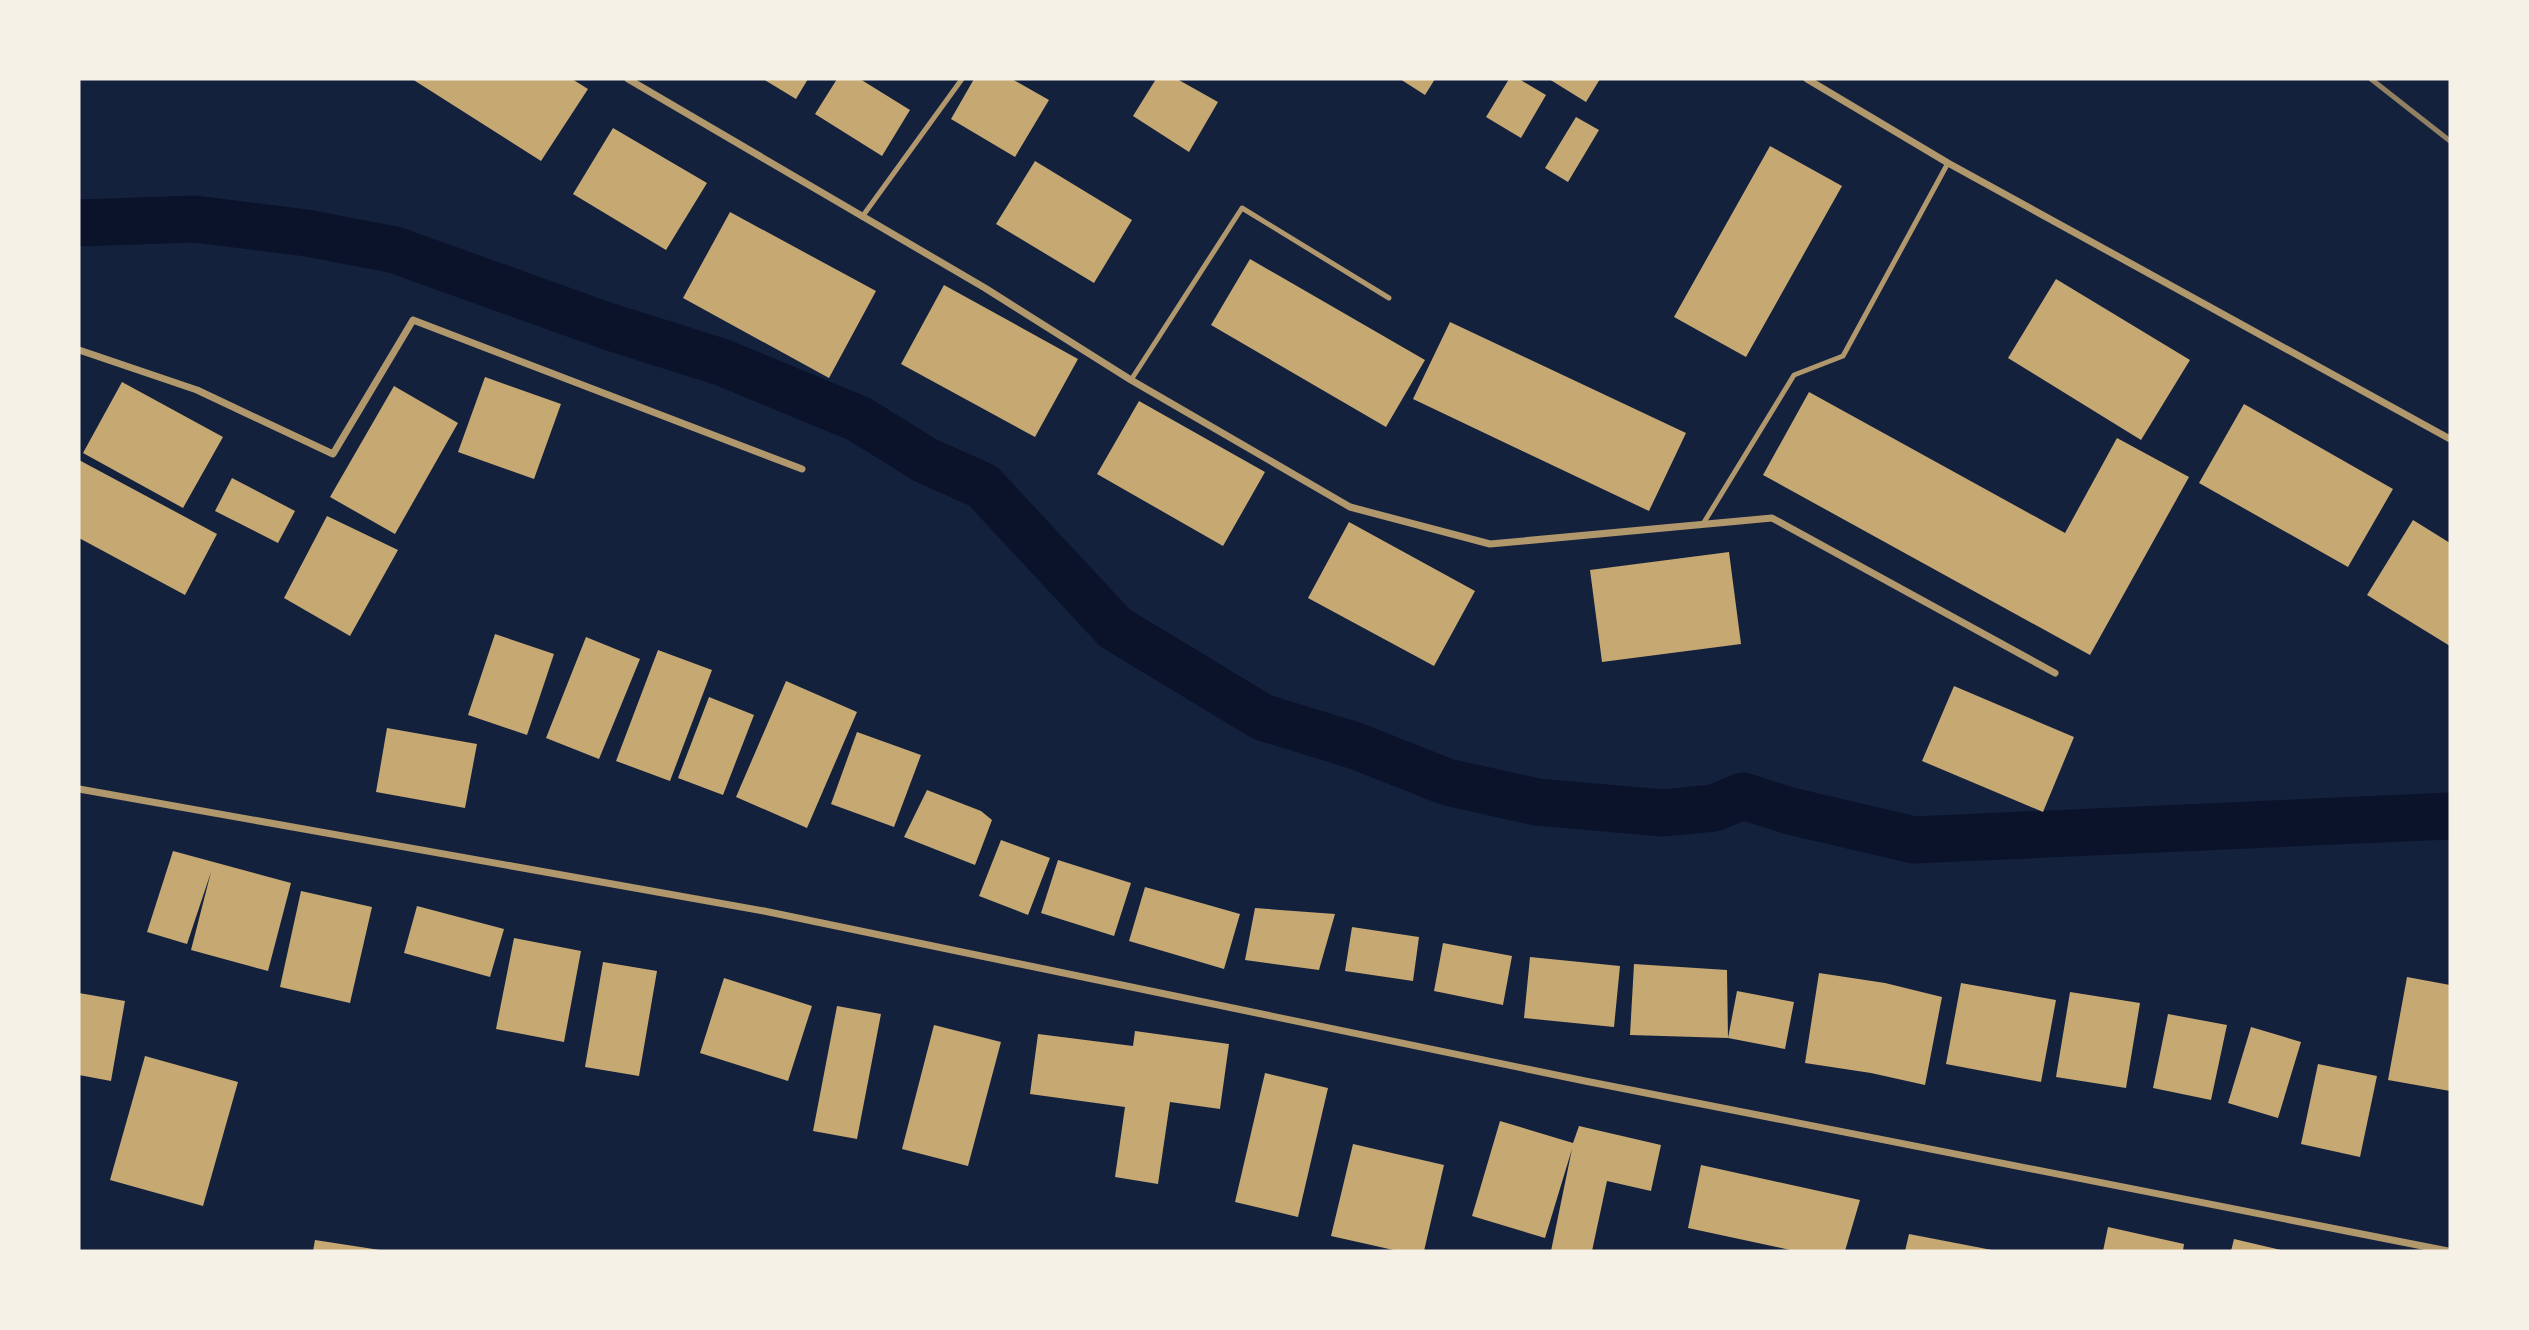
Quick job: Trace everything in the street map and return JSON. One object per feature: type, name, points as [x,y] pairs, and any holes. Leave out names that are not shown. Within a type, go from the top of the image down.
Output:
[{"type":"street","points":[[628,79],[985,288],[1131,380],[1350,507],[1490,544],[1772,518],[2055,673]]},
{"type":"street","points":[[1807,79],[1948,163],[2450,439]]},
{"type":"street","points":[[79,350],[197,390],[333,454],[412,320],[802,469]]},
{"type":"street","points":[[79,789],[764,911],[1599,1084],[2448,1251]]},
{"type":"lane","points":[[862,217],[962,79]]},
{"type":"lane","points":[[1703,524],[1794,375],[1843,356],[1948,163]]},
{"type":"lane","points":[[1131,380],[1242,208],[1389,298]]},
{"type":"building","points":[[412,79],[572,79],[588,89],[541,161]]},
{"type":"building","points":[[763,79],[808,79],[796,99]]},
{"type":"building","points":[[837,79],[860,79],[910,110],[882,156],[815,114]]},
{"type":"building","points":[[974,79],[1012,79],[1049,100],[1015,157],[951,119]]},
{"type":"building","points":[[1156,79],[1177,79],[1218,102],[1189,152],[1133,116]]},
{"type":"building","points":[[1400,79],[1435,79],[1425,95]]},
{"type":"building","points":[[1509,79],[1519,79],[1546,95],[1521,138],[1486,117]]},
{"type":"building","points":[[1549,79],[1600,79],[1586,102]]},
{"type":"building","points":[[1576,117],[1599,130],[1568,182],[1545,168]]},
{"type":"building","points":[[613,128],[707,183],[666,250],[573,194]]},
{"type":"building","points":[[1770,146],[1842,186],[1746,357],[1674,317]]},
{"type":"building","points":[[1035,161],[1132,220],[1094,283],[996,224]]},
{"type":"building","points":[[730,212],[876,291],[829,378],[683,298]]},
{"type":"building","points":[[1250,259],[1425,360],[1386,427],[1211,325]]},
{"type":"building","points":[[2056,279],[2190,360],[2141,440],[2008,358]]},
{"type":"building","points":[[944,285],[1078,359],[1035,437],[901,364]]},
{"type":"building","points":[[1450,322],[1686,433],[1649,511],[1413,399]]},
{"type":"building","points":[[485,377],[561,404],[534,479],[458,452]]},
{"type":"building","points":[[122,382],[223,437],[183,508],[83,453]]},
{"type":"building","points":[[394,386],[458,423],[395,534],[330,497]]},
{"type":"building","points":[[1809,392],[2065,533],[2117,438],[2189,477],[2090,655],[1763,475]]},
{"type":"building","points":[[1139,401],[1265,472],[1223,546],[1097,474]]},
{"type":"building","points":[[2244,404],[2393,489],[2348,567],[2199,483]]},
{"type":"building","points":[[79,460],[217,534],[185,595],[79,538]]},
{"type":"building","points":[[232,478],[295,511],[278,543],[215,511]]},
{"type":"building","points":[[327,516],[398,550],[350,636],[284,598]]},
{"type":"building","points":[[2413,520],[2450,543],[2450,646],[2367,595]]},
{"type":"building","points":[[1349,522],[1475,591],[1434,666],[1308,598]]},
{"type":"building","points":[[1729,552],[1741,644],[1602,662],[1590,570]]},
{"type":"building","points":[[495,634],[554,654],[527,735],[468,715]]},
{"type":"building","points":[[586,637],[640,659],[599,759],[546,738]]},
{"type":"building","points":[[658,650],[712,670],[670,781],[616,761]]},
{"type":"building","points":[[786,681],[857,712],[807,828],[736,797]]},
{"type":"building","points":[[1954,686],[2074,737],[2043,812],[1922,761]]},
{"type":"building","points":[[709,697],[754,715],[723,795],[678,778]]},
{"type":"building","points":[[387,728],[477,744],[465,808],[376,792]]},
{"type":"building","points":[[857,732],[921,755],[894,827],[831,804]]},
{"type":"building","points":[[927,790],[981,811],[992,820],[975,865],[904,837]]},
{"type":"building","points":[[1001,840],[1050,858],[1028,915],[979,896]]},
{"type":"building","points":[[173,851],[291,883],[268,971],[191,950],[211,872],[187,944],[147,932]]},
{"type":"building","points":[[1058,860],[1131,883],[1114,936],[1041,913]]},
{"type":"building","points":[[1145,887],[1240,914],[1224,969],[1129,941]]},
{"type":"building","points":[[301,891],[372,907],[350,1003],[280,987]]},
{"type":"building","points":[[417,906],[504,929],[490,977],[404,953]]},
{"type":"building","points":[[1255,908],[1335,914],[1319,970],[1245,960]]},
{"type":"building","points":[[1352,927],[1419,937],[1413,981],[1345,971]]},
{"type":"building","points":[[514,938],[581,951],[564,1042],[496,1029]]},
{"type":"building","points":[[1443,943],[1512,956],[1503,1005],[1434,991]]},
{"type":"building","points":[[1530,957],[1620,966],[1614,1027],[1524,1018]]},
{"type":"building","points":[[603,962],[657,971],[639,1076],[585,1067]]},
{"type":"building","points":[[1634,964],[1727,970],[1728,1038],[1630,1035]]},
{"type":"building","points":[[1819,973],[1885,983],[1942,997],[1925,1085],[1805,1063]]},
{"type":"building","points":[[2407,977],[2450,985],[2450,1091],[2388,1080]]},
{"type":"building","points":[[724,978],[812,1006],[788,1081],[700,1053]]},
{"type":"building","points":[[1961,983],[2056,1000],[2041,1082],[1946,1064]]},
{"type":"building","points":[[1737,991],[1794,1002],[1785,1049],[1728,1038]]},
{"type":"building","points":[[2070,992],[2140,1003],[2126,1088],[2056,1077]]},
{"type":"building","points":[[79,993],[125,1001],[111,1081],[79,1075]]},
{"type":"building","points":[[837,1006],[881,1014],[857,1139],[813,1131]]},
{"type":"building","points":[[2168,1014],[2227,1025],[2211,1100],[2153,1088]]},
{"type":"building","points":[[934,1025],[1001,1042],[968,1166],[902,1149]]},
{"type":"building","points":[[2251,1027],[2301,1042],[2278,1118],[2228,1103]]},
{"type":"building","points":[[1135,1031],[1229,1044],[1220,1109],[1170,1102],[1158,1184],[1115,1177],[1125,1107],[1030,1094],[1038,1034],[1133,1046]]},
{"type":"building","points":[[145,1056],[238,1082],[203,1206],[110,1180]]},
{"type":"building","points":[[2318,1064],[2377,1076],[2360,1157],[2301,1144]]},
{"type":"building","points":[[1265,1073],[1328,1088],[1298,1217],[1235,1202]]},
{"type":"building","points":[[1500,1121],[1573,1143],[1579,1126],[1661,1145],[1651,1191],[1607,1181],[1592,1251],[1551,1251],[1572,1149],[1545,1238],[1472,1216]]},
{"type":"building","points":[[1353,1144],[1444,1165],[1424,1251],[1398,1251],[1331,1236]]},
{"type":"building","points":[[1701,1165],[1860,1200],[1845,1251],[1795,1251],[1688,1228]]},
{"type":"building","points":[[2108,1227],[2184,1244],[2183,1251],[2103,1251]]},
{"type":"building","points":[[1909,1234],[1992,1250],[1992,1251],[1905,1251]]},
{"type":"building","points":[[2234,1239],[2281,1250],[2281,1251],[2231,1251]]},
{"type":"building","points":[[315,1240],[380,1250],[380,1251],[313,1251]]},
{"type":"waterway","points":[[79,223],[195,219],[307,233],[395,250],[607,326],[721,362],[859,419],[925,460],[983,486],[1115,628],[1262,717],[1356,746],[1447,782],[1537,802],[1663,813],[1714,808],[1743,796],[1790,811],[1914,840],[2450,816]]},
{"type":"railway","points":[[2371,79],[2450,141]]}]
